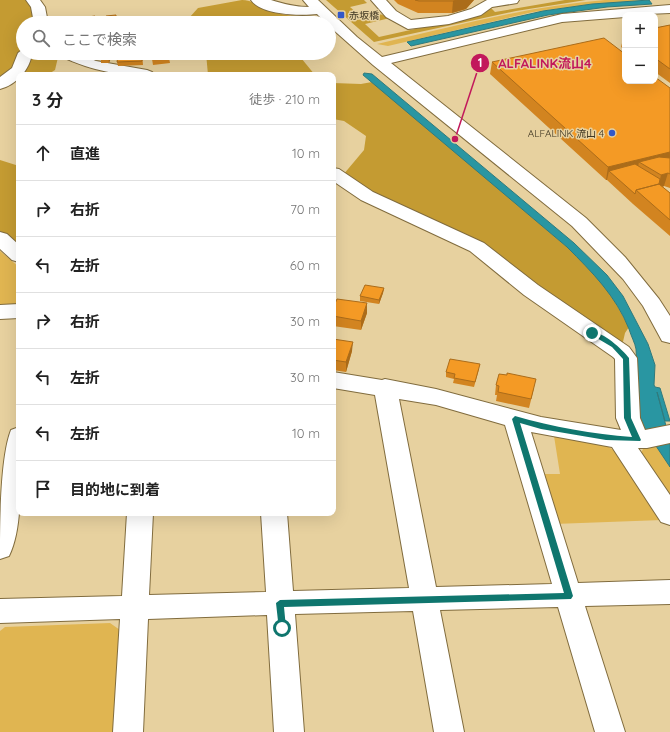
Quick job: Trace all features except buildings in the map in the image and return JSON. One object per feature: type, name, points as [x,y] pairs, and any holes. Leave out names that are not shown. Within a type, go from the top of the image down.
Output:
[{"type":"street","points":[[33,0],[38,7],[40,16]]},
{"type":"street","points":[[258,0],[287,11],[315,5],[327,16]]},
{"type":"street","points":[[378,0],[391,14],[408,25],[449,20],[476,12],[488,4],[512,0]]},
{"type":"street","points":[[378,62],[562,18],[670,9]]},
{"type":"street","points":[[336,25],[378,62],[579,222],[613,253],[646,293],[670,336]]},
{"type":"street","points":[[0,84],[17,71],[24,63],[24,60]]},
{"type":"street","points":[[81,60],[92,65],[130,72]]},
{"type":"street","points":[[336,176],[367,196],[477,247],[531,290],[621,352],[626,358],[628,418],[634,439],[670,515]]},
{"type":"street","points":[[1,242],[16,254]]},
{"type":"street","points":[[0,312],[16,312]]},
{"type":"street","points":[[336,380],[436,396],[541,426],[634,439],[670,434]]},
{"type":"street","points":[[385,387],[449,732]]},
{"type":"street","points":[[515,419],[610,732]]},
{"type":"street","points":[[0,548],[16,454]]},
{"type":"street","points":[[128,732],[140,516]]},
{"type":"street","points":[[274,516],[289,732]]},
{"type":"street","points":[[0,611],[670,592]]},
{"type":"shaded area","points":[[0,0],[28,0],[31,2],[34,16],[16,16],[16,60],[17,60],[16,65],[0,79]]},
{"type":"shaded area","points":[[246,0],[278,13],[291,16],[191,16],[198,8]]},
{"type":"shaded area","points":[[326,0],[364,0],[367,3],[350,7],[363,18],[380,14],[390,18],[365,24],[379,37],[482,14],[491,8],[495,12],[565,0],[586,0],[516,11],[374,42]]},
{"type":"shaded area","points":[[605,0],[645,0],[585,5],[533,12],[388,46],[377,44],[519,12]]},
{"type":"shaded area","points":[[31,60],[57,60],[55,70],[52,72],[22,72]]},
{"type":"shaded area","points":[[207,60],[303,60],[313,72],[208,72]]},
{"type":"shaded area","points":[[372,82],[567,247],[598,278],[614,300],[629,327],[625,333],[622,346],[537,288],[343,175],[364,150],[366,136],[344,121],[336,120],[336,83],[361,84]]},
{"type":"shaded area","points":[[0,160],[16,165],[16,246],[0,231]]},
{"type":"shaded area","points":[[0,251],[16,264],[16,306],[0,307]]},
{"type":"shaded area","points":[[554,436],[607,446],[615,451],[662,520],[554,524],[539,474],[560,474]]},
{"type":"shaded area","points":[[656,446],[670,467],[670,498],[640,455],[643,449]]},
{"type":"shaded area","points":[[110,623],[120,630],[113,732],[0,732],[0,631],[5,627]]},
{"type":"water","points":[[649,0],[652,4],[607,7],[548,15],[411,46],[407,42],[543,11],[592,4]]},
{"type":"water","points":[[364,73],[372,74],[574,243],[607,275],[623,296],[648,344],[655,365],[654,385],[655,387],[660,388],[670,421],[665,421],[657,392],[666,426],[642,431],[638,411],[635,344],[624,317],[610,295],[594,275],[567,247],[363,75]]},
{"type":"water","points":[[670,443],[670,467],[656,446]]},
{"type":"place","name":"赤坂橋","points":[[341,15]]},
{"type":"place","name":"ALFALINK 流山 4","points":[[612,133]]},
{"type":"place","name":"ALFALINK流山4","points":[[455,139]]},
{"type":"route","points":[[282,628],[280,603],[569,596],[515,419],[541,426],[619,439],[637,440],[628,418],[626,358],[614,345],[592,333]]}]
